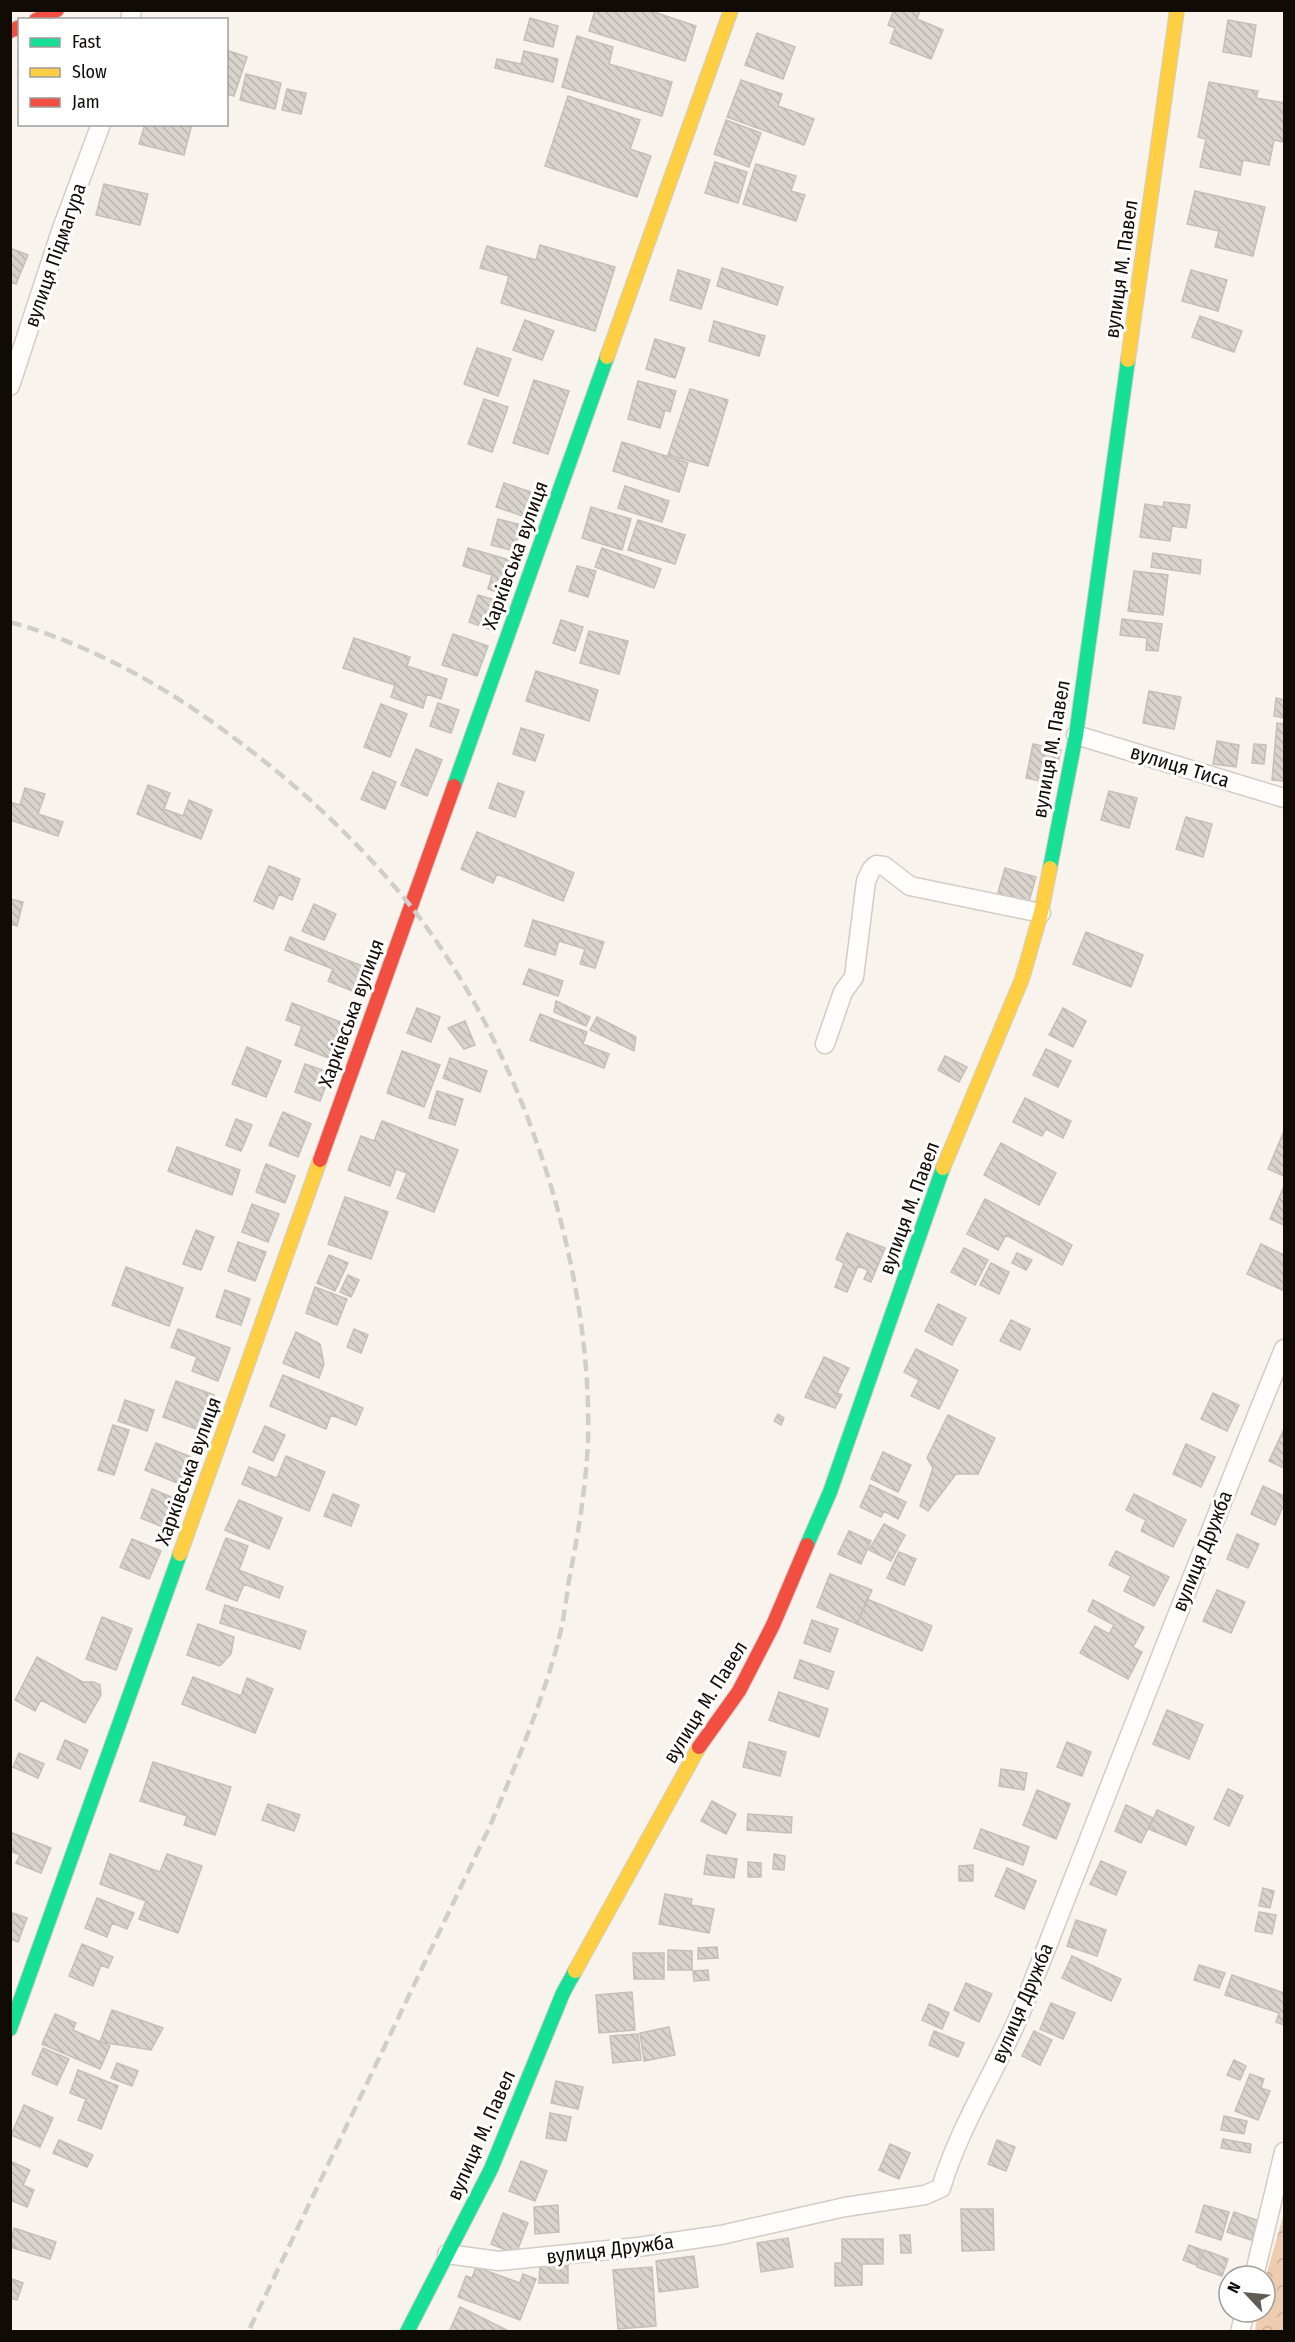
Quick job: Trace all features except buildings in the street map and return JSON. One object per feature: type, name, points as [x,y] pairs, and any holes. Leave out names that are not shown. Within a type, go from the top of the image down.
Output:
[{"type":"street","points":[[40,18],[57,10]]},
{"type":"street","name":"Харківська вулиця","points":[[10,2029],[731,10]]},
{"type":"street","name":"вулиця М. Павел","points":[[407,2331],[491,2169],[563,1993],[693,1755],[739,1691],[773,1625],[830,1492],[944,1165],[1022,979],[1041,913],[1076,735],[1177,10]]},
{"type":"street","name":"вулиця Підмагура","points":[[10,386],[61,231],[100,126]]},
{"type":"street","name":"вулиця Тиса","points":[[1076,735],[1284,798]]},
{"type":"street","points":[[825,1044],[843,992],[854,977],[866,881],[876,865],[884,866],[910,886],[1041,913]]},
{"type":"street","name":"вулиця Дружба","points":[[447,2254],[499,2261],[638,2247],[721,2235],[845,2207],[925,2195],[941,2188],[952,2153],[1016,2026],[1182,1599],[1284,1349]]},
{"type":"street","points":[[1257,2264],[1284,2152]]},
{"type":"green space","points":[[1284,2213],[1284,2331],[1255,2331],[1256,2324],[1277,2324],[1277,2264],[1270,2264]]},
{"type":"railway","points":[[10,622],[101,656],[185,703],[261,759],[307,797],[390,881],[449,960],[484,1022],[516,1088],[542,1158],[563,1229],[578,1301],[586,1372],[587,1458],[581,1511],[564,1613],[543,1692],[490,1826],[248,2332]]},
{"type":"traffic: fast","points":[[454,786],[607,357]]},
{"type":"traffic: fast","points":[[1050,868],[1076,735],[1128,360]]},
{"type":"traffic: fast","points":[[807,1545],[830,1492],[943,1168]]},
{"type":"traffic: fast","points":[[10,2029],[180,1554]]},
{"type":"traffic: fast","points":[[407,2332],[491,2169],[563,1993],[575,1971]]},
{"type":"traffic: slow","points":[[607,357],[731,10]]},
{"type":"traffic: slow","points":[[1128,360],[1177,10]]},
{"type":"traffic: slow","points":[[943,1168],[1022,979],[1041,913],[1050,868]]},
{"type":"traffic: slow","points":[[180,1554],[320,1160]]},
{"type":"traffic: slow","points":[[575,1971],[699,1747]]},
{"type":"traffic: jam","points":[[40,18],[57,10]]},
{"type":"traffic: jam","points":[[10,31],[18,28]]},
{"type":"traffic: jam","points":[[320,1160],[454,786]]},
{"type":"traffic: jam","points":[[699,1747],[739,1691],[773,1625],[807,1545]]}]
